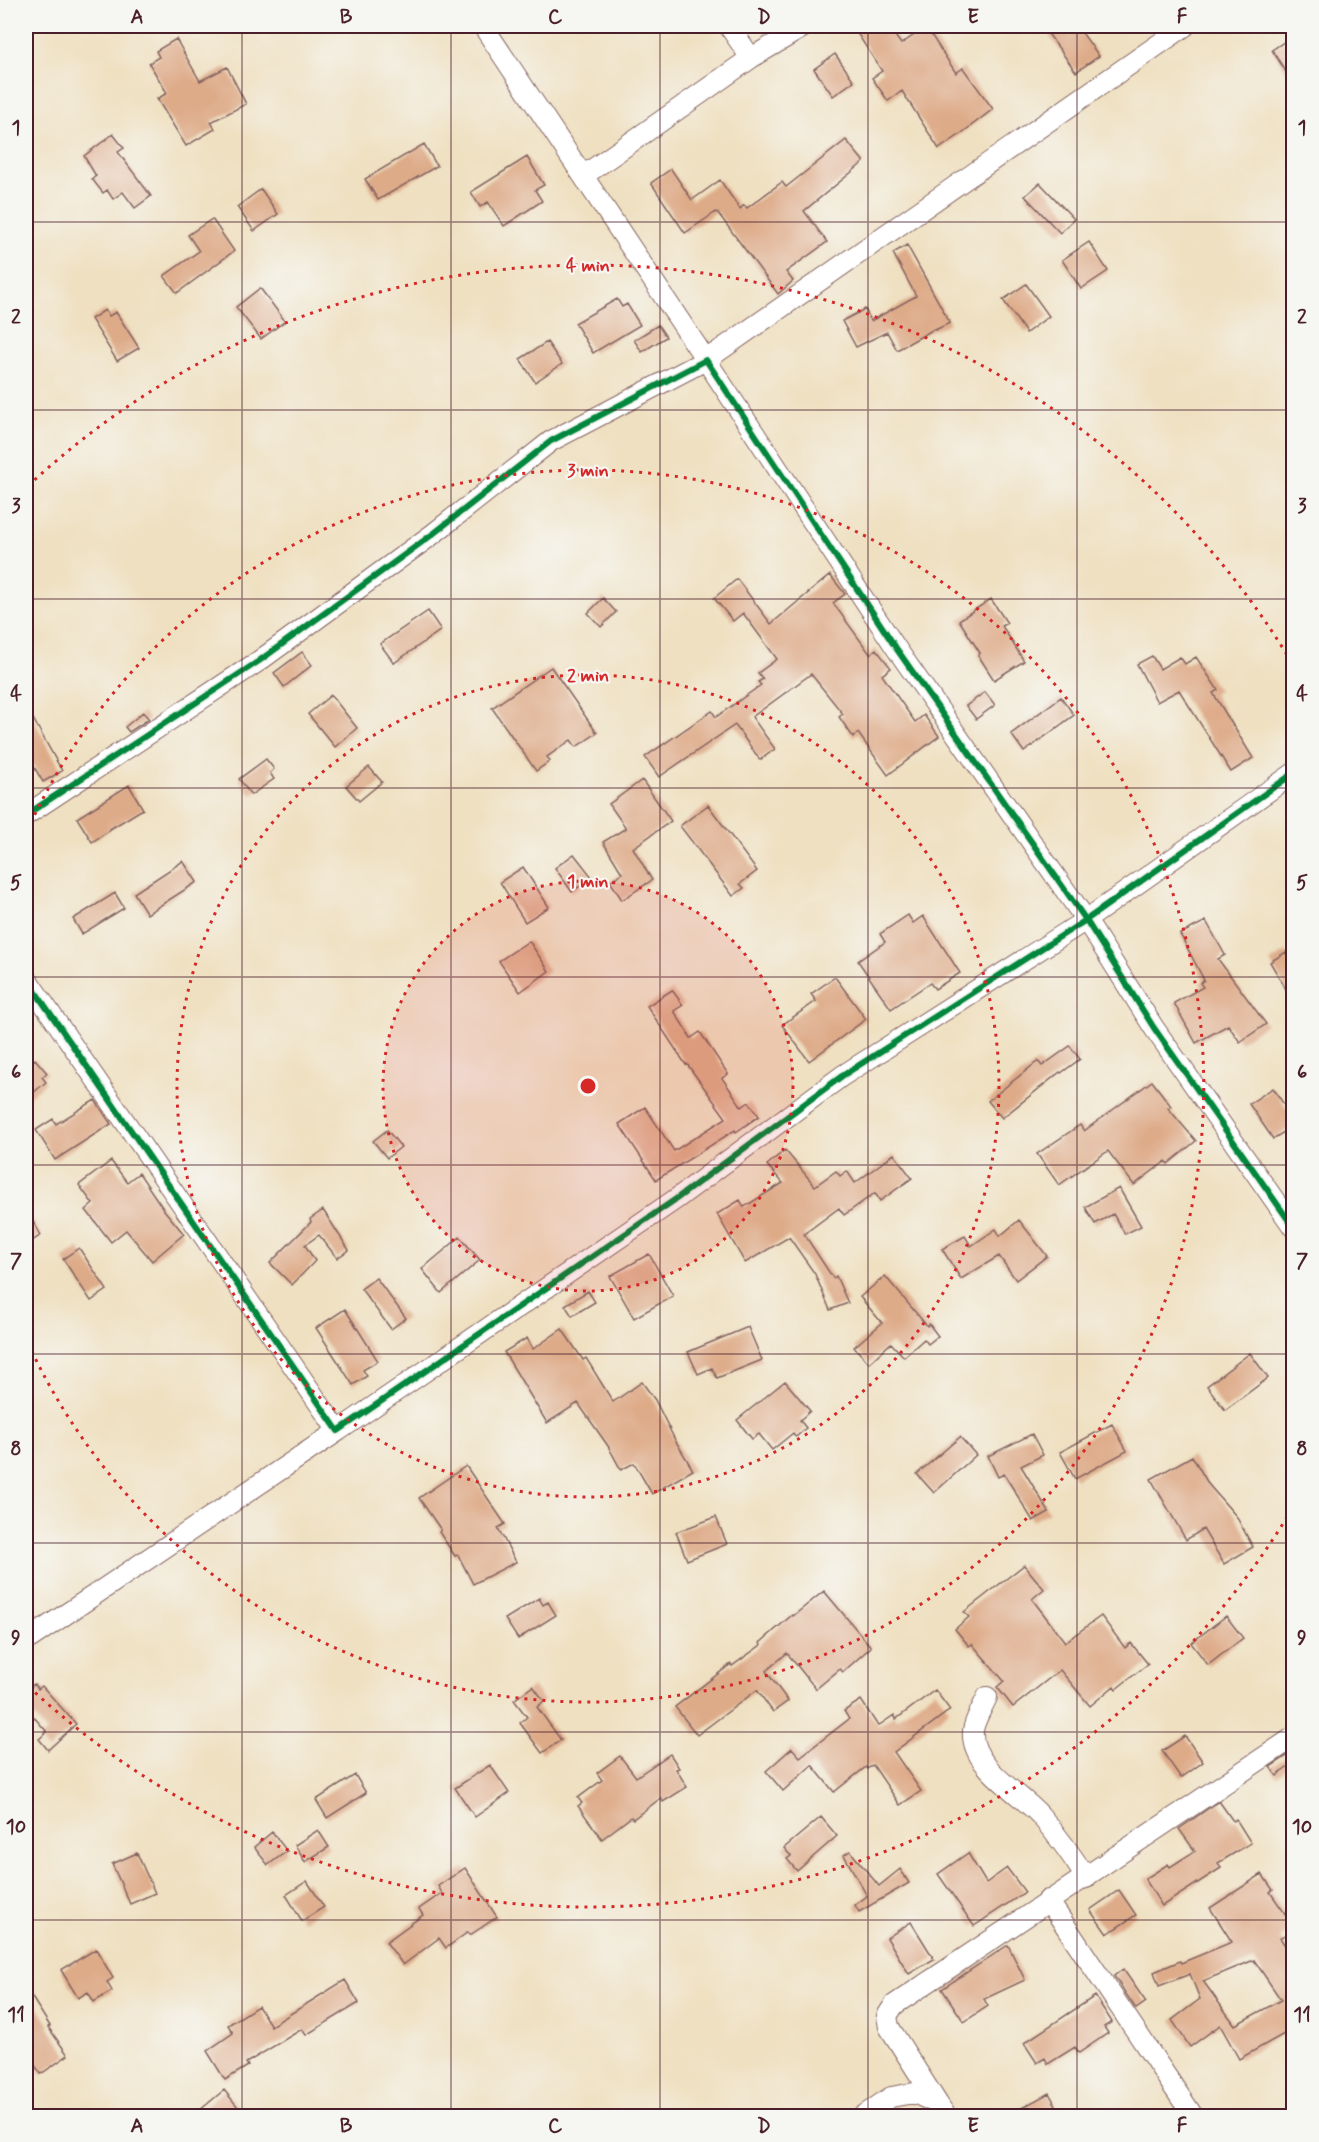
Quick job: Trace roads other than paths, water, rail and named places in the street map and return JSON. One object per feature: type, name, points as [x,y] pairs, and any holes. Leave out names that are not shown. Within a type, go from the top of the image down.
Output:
[{"type":"street","points":[[483,26],[896,648],[1086,920],[1154,1028],[1293,1228]]},
{"type":"street","points":[[729,26],[751,58]]},
{"type":"street","points":[[583,176],[751,58],[806,26]]},
{"type":"street","points":[[26,815],[259,661],[433,534],[551,441],[706,360],[1185,26]]},
{"type":"street","points":[[26,1641],[676,1199],[842,1076],[1086,920],[1293,773]]},
{"type":"street","points":[[26,978],[338,1431]]},
{"type":"street","points":[[987,1697],[973,1731],[978,1754],[1001,1782],[1038,1812],[1070,1851],[1086,1878]]},
{"type":"street","points":[[942,2110],[889,2027],[887,2016],[894,2005],[1293,1737]]},
{"type":"street","points":[[1048,1900],[1192,2116]]},
{"type":"street","points":[[863,2116],[891,2097],[914,2094],[942,2110]]}]
